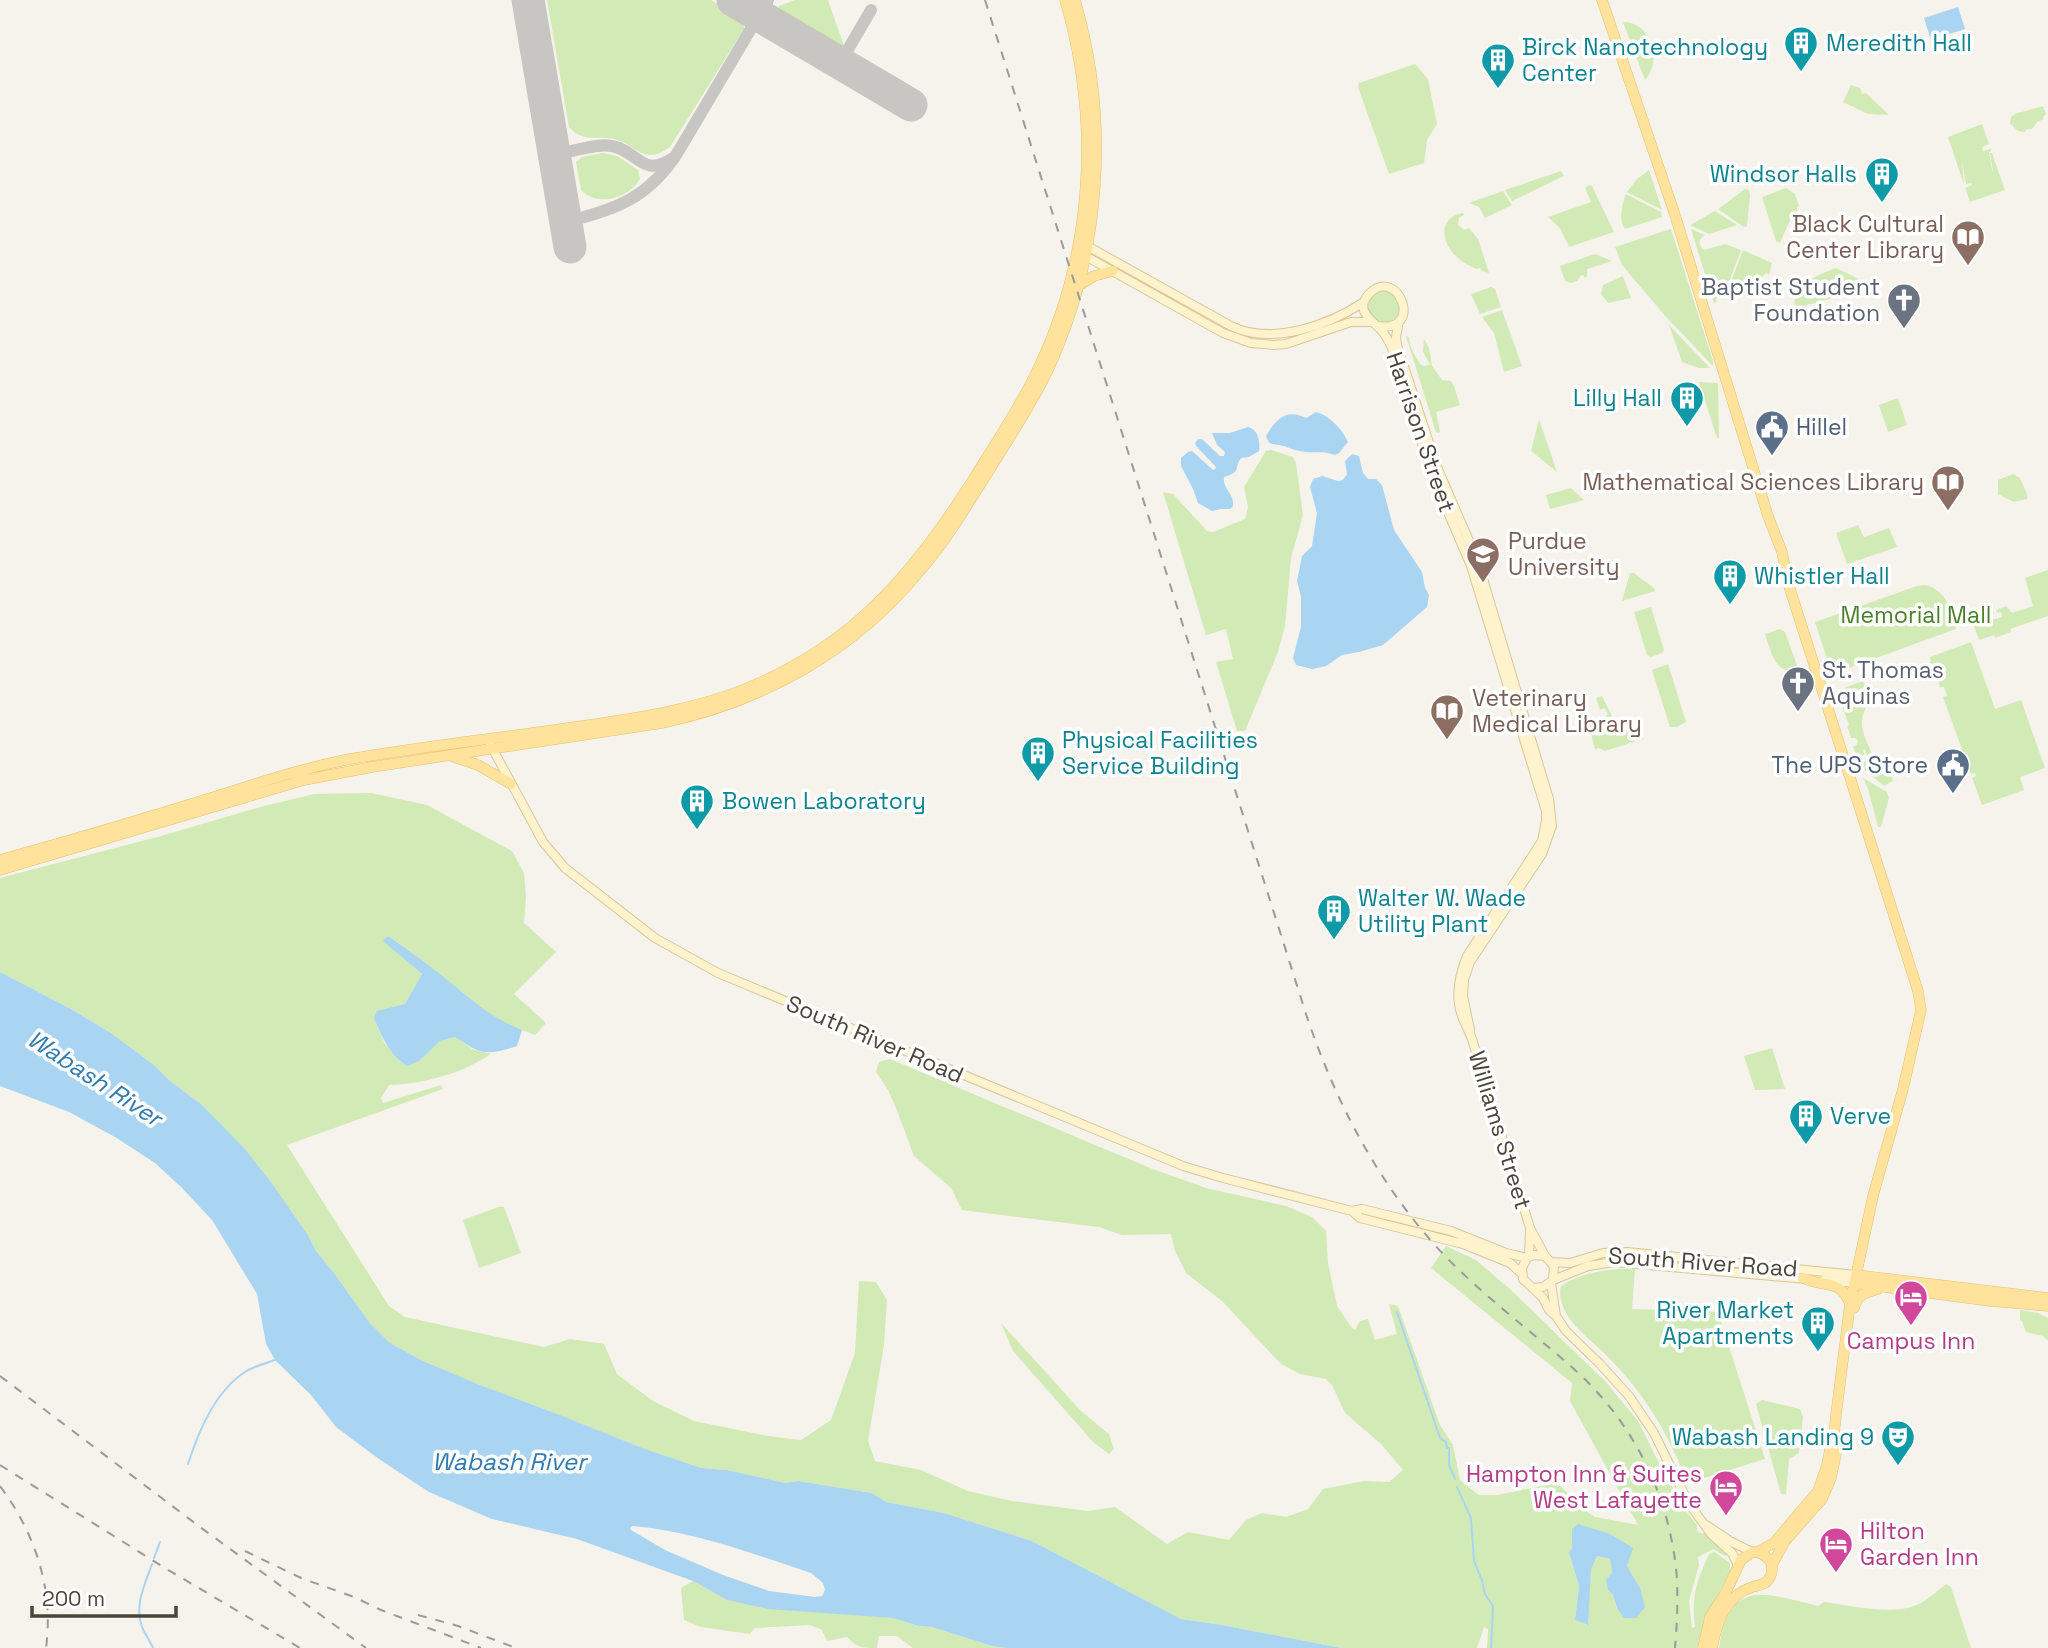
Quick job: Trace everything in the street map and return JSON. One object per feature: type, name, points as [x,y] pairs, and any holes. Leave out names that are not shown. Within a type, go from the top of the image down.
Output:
[{"type":"main road","points":[[0,860],[47,852],[304,780],[663,723],[699,714],[775,685],[846,642],[898,596],[956,523],[1038,390],[1055,353],[1078,286],[1086,190],[1086,117],[1079,56],[1065,0]]},
{"type":"main road","points":[[0,870],[47,852],[311,768],[369,756],[640,718],[712,701],[746,689],[794,665],[833,640],[866,614],[930,545],[1023,399],[1056,326],[1082,249],[1095,192],[1096,128],[1091,74],[1074,0]]},
{"type":"main road","points":[[1602,0],[1674,212],[1769,525],[1918,991],[1921,1010],[1903,1089],[1873,1196],[1850,1304],[1834,1435],[1835,1462],[1827,1490],[1815,1508],[1785,1541],[1772,1565],[1768,1581],[1733,1597],[1713,1624],[1712,1648]]},
{"type":"main road","points":[[1082,249],[1231,326],[1260,335],[1291,332],[1346,314],[1364,302],[1376,289],[1388,288],[1396,291],[1403,304],[1403,312],[1399,321],[1388,327],[1351,321],[1286,344],[1251,343],[1223,333],[1113,271],[1082,249]]},
{"type":"main road","points":[[1078,286],[1094,276],[1113,271]]},
{"type":"main road","points":[[1364,302],[1364,312],[1374,324]]},
{"type":"main road","name":"Harrison Street","points":[[1399,321],[1397,345],[1437,467],[1477,559],[1540,779]]},
{"type":"main road","name":"Harrison Street","points":[[1374,324],[1387,337],[1392,348],[1438,491],[1471,566],[1540,779]]},
{"type":"main road","points":[[1438,491],[1452,510],[1460,528],[1465,529]]},
{"type":"main road","name":"South River Road","points":[[486,739],[543,842],[565,868],[655,938],[718,973],[1183,1166],[1352,1211],[1362,1209],[1451,1231],[1506,1253],[1528,1258]]},
{"type":"main road","points":[[450,756],[478,765],[511,784]]},
{"type":"main road","name":"Williams Street","points":[[1540,779],[1552,812],[1548,840],[1542,854],[1470,962],[1464,980],[1464,996],[1470,1031],[1530,1228],[1548,1259]]},
{"type":"main road","name":"South River Road","points":[[1352,1211],[1360,1218],[1464,1244],[1510,1263],[1521,1274]]},
{"type":"main road","name":"Williams Street","points":[[1528,1258],[1531,1246],[1530,1228]]},
{"type":"main road","points":[[1862,1250],[1867,1268],[1882,1282],[1990,1301],[2043,1306],[2048,1312]]},
{"type":"main road","name":"South River Road","points":[[1548,1259],[1570,1264],[1603,1253],[1627,1252],[1855,1279]]},
{"type":"main road","points":[[1556,1316],[1552,1282],[1555,1271],[1548,1259],[1539,1255],[1528,1258],[1521,1274],[1525,1283],[1543,1298],[1566,1331],[1616,1380],[1642,1413],[1684,1495],[1711,1534],[1732,1553],[1741,1579],[1754,1586]]},
{"type":"main road","name":"South River Road","points":[[1552,1282],[1588,1266],[1614,1262],[1802,1274]]},
{"type":"main road","points":[[1802,1274],[1815,1284],[1841,1288],[1850,1304]]},
{"type":"main road","points":[[1855,1279],[2048,1298]]},
{"type":"main road","points":[[1533,1288],[1552,1282]]},
{"type":"main road","points":[[1845,1339],[1852,1328],[1859,1296],[1882,1282]]},
{"type":"main road","points":[[1703,1648],[1744,1557],[1774,1543],[1818,1491],[1830,1441],[1834,1435]]},
{"type":"main road","points":[[1704,1523],[1730,1541],[1766,1556],[1772,1565]]},
{"type":"green space","points":[[547,0],[711,0],[741,17],[744,29],[670,147],[650,155],[613,139],[581,136],[569,127]]},
{"type":"green space","points":[[795,0],[828,0],[843,49],[840,50],[779,14],[779,6]]},
{"type":"green space","points":[[1623,22],[1641,28],[1652,44],[1653,63],[1645,80]]},
{"type":"green space","points":[[1415,64],[1428,79],[1437,124],[1427,140],[1424,163],[1389,174],[1358,87],[1359,83]]},
{"type":"green space","points":[[1851,85],[1860,88],[1862,94],[1866,93],[1889,115],[1868,114],[1843,102]]},
{"type":"green space","points":[[2043,106],[2046,114],[2044,119],[2037,122],[2032,129],[2020,131],[2010,124],[2011,117],[2015,114]]},
{"type":"green space","points":[[1982,124],[1989,144],[1982,147],[1983,151],[1991,149],[1989,152],[1992,170],[1993,172],[1990,153],[2005,190],[1970,202],[1965,188],[1972,185],[1966,184],[1962,162],[1964,185],[1948,137]]},
{"type":"green space","points":[[603,153],[617,156],[638,170],[640,179],[621,196],[596,198],[581,190],[576,162],[582,157]]},
{"type":"green space","points":[[1649,170],[1662,210],[1627,192],[1637,179]]},
{"type":"green space","points":[[1561,171],[1564,176],[1512,201],[1505,190]]},
{"type":"green space","points":[[1592,186],[1614,232],[1569,247],[1560,228],[1548,217],[1591,202],[1585,188]]},
{"type":"green space","points":[[1786,188],[1795,194],[1799,206],[1780,243],[1776,241],[1762,197]]},
{"type":"green space","points":[[1745,189],[1749,190],[1750,195],[1747,226],[1744,227],[1718,209]]},
{"type":"green space","points":[[1503,191],[1512,205],[1485,218],[1479,207],[1469,203]]},
{"type":"green space","points":[[1626,194],[1661,212],[1662,217],[1625,229],[1621,216]]},
{"type":"green space","points":[[1715,211],[1737,225],[1709,234],[1690,225]]},
{"type":"green space","points":[[1465,214],[1459,218],[1458,225],[1464,230],[1469,228],[1478,239],[1489,273],[1462,261],[1448,246],[1445,226],[1454,216]]},
{"type":"green space","points":[[1671,229],[1713,366],[1622,265],[1615,247]]},
{"type":"green space","points":[[1691,229],[1705,235],[1700,242],[1704,250],[1725,244],[1741,250],[1724,295],[1717,297],[1714,303]]},
{"type":"green space","points":[[1743,250],[1772,263],[1769,275],[1766,273],[1756,283],[1743,289],[1742,293],[1731,297],[1731,293],[1727,292]]},
{"type":"green space","points":[[1595,254],[1612,261],[1587,269],[1585,278],[1583,275],[1571,283],[1565,281],[1560,266]]},
{"type":"green space","points":[[1836,268],[1861,280],[1830,299],[1795,308],[1797,293],[1801,287]]},
{"type":"green space","points":[[1623,276],[1631,298],[1608,303],[1601,294],[1603,285]]},
{"type":"green space","points":[[1491,287],[1495,289],[1501,307],[1480,314],[1471,294]]},
{"type":"green space","points":[[1384,291],[1395,296],[1400,307],[1395,318],[1384,323],[1373,318],[1368,307],[1373,296]]},
{"type":"green space","points":[[1502,310],[1522,366],[1504,372],[1494,333],[1482,317]]},
{"type":"green space","points":[[1669,325],[1710,368],[1699,368],[1682,362]]},
{"type":"green space","points":[[1406,336],[1409,337],[1414,353],[1423,366],[1430,365],[1423,352],[1424,339],[1429,348],[1432,366],[1442,380],[1451,381],[1454,386],[1460,405],[1436,412],[1438,433],[1436,432]]},
{"type":"green space","points":[[1699,382],[1718,383],[1719,438],[1717,438]]},
{"type":"green space","points":[[1898,398],[1907,425],[1888,432],[1879,405]]},
{"type":"green space","points":[[1539,419],[1557,472],[1531,451]]},
{"type":"green space","points":[[1266,451],[1293,457],[1296,463],[1303,515],[1291,558],[1285,626],[1278,652],[1245,731],[1237,731],[1216,662],[1233,659],[1226,629],[1206,635],[1163,492],[1173,494],[1207,531],[1213,532],[1245,519],[1248,507],[1244,487]]},
{"type":"green space","points":[[2013,474],[2020,478],[2027,499],[2014,502],[1998,494],[1998,480]]},
{"type":"green space","points":[[1571,488],[1584,500],[1550,509],[1546,495]]},
{"type":"green space","points":[[1858,525],[1864,537],[1889,528],[1897,547],[1847,564],[1836,533]]},
{"type":"green space","points":[[2048,570],[2048,616],[2010,629],[2011,632],[1995,638],[1994,635],[1979,640],[1974,626],[1981,624],[1978,616],[1993,610],[1992,620],[2002,617],[2001,612],[1997,613],[1996,610],[2006,606],[2012,613],[2033,606],[2025,578]]},
{"type":"green space","points":[[1630,573],[1634,573],[1655,591],[1622,601]]},
{"type":"green space","name":"Memorial Mall","points":[[1925,585],[1943,596],[1953,615],[1956,629],[1832,674],[1815,622]]},
{"type":"green space","points":[[1651,607],[1664,650],[1651,657],[1647,655],[1634,612]]},
{"type":"green space","points":[[1780,629],[1785,632],[1798,668],[1808,678],[1788,672],[1774,660],[1765,634]]},
{"type":"green space","points":[[1971,642],[1995,709],[2021,700],[2045,768],[2020,777],[2024,790],[1982,805],[1972,778],[1976,776],[1975,773],[1971,774],[1943,697],[1947,696],[1944,687],[1940,687],[1929,662],[1930,657]]},
{"type":"green space","points":[[1668,664],[1686,722],[1677,727],[1670,727],[1652,670]]},
{"type":"green space","points":[[1863,681],[1870,694],[1862,728],[1872,754],[1867,755],[1865,749],[1864,755],[1857,757],[1853,747],[1858,741],[1851,738],[1836,691]]},
{"type":"green space","points":[[1602,696],[1615,722],[1628,720],[1631,731],[1640,728],[1643,739],[1605,751],[1595,749],[1589,726],[1591,725],[1595,736],[1604,733],[1599,717],[1608,715],[1605,708],[1600,710],[1596,698]]},
{"type":"green space","points":[[1881,756],[1885,759],[1893,781],[1884,786],[1859,764]]},
{"type":"green space","points":[[1863,778],[1887,792],[1889,798],[1881,827],[1878,827]]},
{"type":"green space","points":[[371,793],[427,805],[512,851],[524,873],[524,923],[556,952],[514,994],[546,1023],[535,1035],[504,1023],[485,1011],[388,936],[384,941],[422,974],[405,1004],[374,1018],[385,1044],[402,1063],[419,1061],[440,1041],[455,1037],[472,1049],[491,1054],[468,1067],[443,1076],[389,1085],[381,1098],[383,1103],[441,1085],[443,1089],[287,1145],[389,1306],[405,1317],[544,1347],[570,1339],[604,1344],[617,1374],[653,1401],[694,1421],[801,1440],[831,1420],[855,1353],[859,1281],[876,1282],[887,1300],[884,1345],[868,1441],[875,1461],[921,1470],[968,1491],[1012,1501],[1088,1511],[1115,1507],[1167,1544],[1188,1532],[1229,1540],[1246,1520],[1262,1513],[1286,1517],[1308,1509],[1323,1489],[1364,1481],[1389,1482],[1403,1470],[1381,1444],[1345,1413],[1332,1385],[1326,1379],[1300,1374],[1281,1364],[1223,1302],[1186,1273],[1175,1251],[1171,1234],[1122,1235],[1099,1227],[962,1210],[951,1188],[914,1156],[888,1090],[876,1072],[879,1062],[890,1059],[1150,1168],[1206,1188],[1286,1206],[1312,1217],[1326,1231],[1328,1263],[1337,1306],[1352,1328],[1355,1330],[1360,1321],[1368,1319],[1375,1340],[1397,1334],[1389,1304],[1398,1306],[1440,1425],[1453,1445],[1460,1480],[1479,1495],[1497,1495],[1557,1483],[1595,1517],[1638,1525],[1570,1401],[1572,1383],[1431,1268],[1446,1246],[1476,1260],[1605,1381],[1638,1421],[1661,1467],[1697,1525],[1697,1530],[1728,1554],[1725,1556],[1713,1549],[1698,1557],[1699,1565],[1689,1601],[1692,1628],[1695,1627],[1696,1588],[1709,1554],[1714,1552],[1730,1563],[1730,1573],[1706,1615],[1697,1648],[1487,1648],[1488,1629],[1484,1627],[1477,1648],[1341,1648],[1181,1619],[1032,1541],[944,1513],[886,1502],[872,1493],[798,1481],[785,1483],[727,1470],[701,1468],[480,1385],[423,1361],[390,1343],[369,1322],[245,1149],[201,1104],[111,1033],[0,972],[0,878],[314,794]],"holes":[[[1572,1547],[1632,1548],[1627,1566],[1640,1588],[1617,1609],[1613,1595],[1608,1590],[1612,1573],[1610,1559],[1597,1556],[1591,1570],[1587,1625],[1575,1620],[1579,1586],[1569,1554]]]},
{"type":"green space","points":[[1772,1048],[1785,1089],[1755,1090],[1744,1056]]},
{"type":"green space","points":[[504,1207],[521,1253],[479,1268],[463,1220]]},
{"type":"green space","points":[[1635,1269],[1632,1309],[1718,1312],[1765,1459],[1688,1483],[1663,1429],[1643,1397],[1618,1367],[1573,1324],[1563,1306],[1561,1286],[1588,1274]]},
{"type":"green space","points":[[2020,1310],[2048,1318],[2048,1341],[2043,1336],[2026,1332],[2020,1320]]},
{"type":"green space","points":[[1001,1323],[1081,1411],[1109,1434],[1114,1449],[1109,1454],[1094,1443],[1013,1351]]},
{"type":"green space","points":[[1762,1400],[1800,1409],[1803,1417],[1799,1453],[1789,1459],[1786,1494],[1781,1494],[1756,1404]]},
{"type":"green space","points":[[693,1581],[727,1600],[893,1618],[992,1646],[1008,1648],[913,1648],[897,1636],[879,1636],[877,1648],[864,1647],[847,1637],[827,1641],[822,1630],[810,1625],[755,1628],[750,1634],[701,1627],[684,1620],[681,1588]]},
{"type":"green space","points":[[1946,1584],[1951,1587],[1971,1648],[1719,1648],[1724,1625],[1732,1609],[1741,1600],[1753,1596],[1782,1597],[1818,1606],[1824,1602],[1885,1610],[1909,1608],[1919,1604]]},
{"type":"water","points":[[1958,7],[1965,29],[1931,40],[1924,18]]},
{"type":"water","points":[[1316,412],[1331,420],[1346,437],[1348,442],[1339,453],[1335,455],[1300,451],[1269,442],[1266,436],[1282,417],[1293,414],[1306,418]]},
{"type":"water","points":[[1248,427],[1257,434],[1259,451],[1241,458],[1236,471],[1224,477],[1233,506],[1230,509],[1212,511],[1198,503],[1181,466],[1181,458],[1192,451],[1213,470],[1216,467],[1196,446],[1198,439],[1202,439],[1220,456],[1224,456],[1225,452],[1217,445],[1212,433],[1230,433]]},
{"type":"water","points":[[1352,454],[1359,456],[1363,473],[1368,479],[1376,479],[1382,485],[1394,530],[1422,572],[1429,595],[1427,607],[1383,645],[1342,655],[1326,666],[1312,669],[1296,665],[1293,658],[1301,627],[1301,597],[1297,581],[1302,556],[1312,546],[1317,513],[1310,487],[1313,479],[1322,476],[1343,480],[1347,474],[1345,461]]},
{"type":"water","points":[[388,936],[485,1010],[522,1030],[517,1046],[484,1052],[455,1037],[440,1041],[419,1061],[407,1066],[395,1056],[374,1018],[377,1011],[405,1004],[422,974],[383,941]]},
{"type":"water","name":"Wabash River","points":[[0,972],[111,1033],[201,1104],[245,1149],[271,1182],[316,1251],[369,1322],[390,1343],[423,1361],[645,1449],[701,1468],[727,1470],[785,1483],[798,1481],[872,1493],[886,1502],[944,1513],[1032,1541],[1181,1619],[1341,1648],[992,1646],[893,1618],[769,1609],[727,1600],[693,1581],[577,1539],[492,1519],[429,1492],[336,1427],[311,1395],[275,1360],[266,1344],[257,1294],[212,1220],[155,1163],[69,1112],[0,1086]],"holes":[[[630,1528],[655,1529],[723,1544],[811,1573],[823,1583],[825,1590],[822,1596],[815,1597],[769,1591],[665,1550]]]},
{"type":"water","points":[[1578,1524],[1610,1534],[1633,1548],[1627,1566],[1640,1588],[1645,1607],[1636,1618],[1624,1618],[1617,1608],[1606,1580],[1612,1573],[1610,1559],[1597,1556],[1591,1570],[1588,1625],[1575,1620],[1579,1586],[1569,1553],[1572,1547],[1572,1529]]},
{"type":"waterway","points":[[1397,1312],[1440,1438],[1449,1448],[1449,1465],[1455,1479]]},
{"type":"waterway","points":[[188,1464],[203,1424],[227,1388],[248,1370],[275,1360]]},
{"type":"waterway","points":[[1457,1487],[1471,1518],[1474,1561],[1485,1594],[1493,1606],[1491,1648]]},
{"type":"waterway","points":[[154,1558],[160,1542]]},
{"type":"waterway","points":[[152,1564],[141,1595],[139,1611],[142,1627],[153,1648]]},
{"type":"taxiway","points":[[565,222],[629,200],[655,181],[667,168],[768,0]]},
{"type":"taxiway","points":[[840,63],[871,10]]},
{"type":"taxiway","points":[[546,97],[554,144],[566,152],[606,145],[621,149],[647,165],[662,164],[673,158]]},
{"type":"runway","points":[[528,0],[570,247]]},
{"type":"runway","points":[[733,0],[911,105]]},
{"type":"railway","points":[[985,0],[1306,1014],[1329,1076],[1374,1163],[1392,1191],[1433,1243],[1484,1293],[1575,1370],[1596,1391],[1632,1439],[1658,1492],[1673,1549],[1677,1579],[1675,1648]]},
{"type":"railway","points":[[0,1376],[366,1648]]},
{"type":"railway","points":[[0,1465],[300,1648]]},
{"type":"railway","points":[[0,1486],[23,1523],[39,1562],[47,1604],[46,1648]]},
{"type":"railway","points":[[245,1551],[301,1578],[481,1648]]},
{"type":"railway","points":[[418,1615],[458,1626],[516,1648]]},
{"type":"place","name":"Meredith Hall","points":[[1801,73]]},
{"type":"place","name":"Birck Nanotechnology Center","points":[[1498,90]]},
{"type":"place","name":"Windsor Halls","points":[[1882,204]]},
{"type":"place","name":"Black Cultural Center Library","points":[[1968,267]]},
{"type":"place","name":"Baptist Student Foundation","points":[[1904,330]]},
{"type":"place","name":"Lilly Hall","points":[[1687,428]]},
{"type":"place","name":"Hillel","points":[[1772,457]]},
{"type":"place","name":"Mathematical Sciences Library","points":[[1948,512]]},
{"type":"place","name":"Purdue University","points":[[1483,584]]},
{"type":"place","name":"Whistler Hall","points":[[1730,606]]},
{"type":"place","name":"St. Thomas Aquinas","points":[[1798,713]]},
{"type":"place","name":"Veterinary Medical Library","points":[[1447,741]]},
{"type":"place","name":"Physical Facilities Service Building","points":[[1038,783]]},
{"type":"place","name":"The UPS Store","points":[[1953,795]]},
{"type":"place","name":"Bowen Laboratory","points":[[697,831]]},
{"type":"place","name":"Walter W. Wade Utility Plant","points":[[1334,941]]},
{"type":"place","name":"Verve","points":[[1806,1146]]},
{"type":"place","name":"Campus Inn","points":[[1911,1327]]},
{"type":"place","name":"River Market Apartments","points":[[1818,1353]]},
{"type":"place","name":"Wabash Landing 9","points":[[1898,1467]]},
{"type":"place","name":"Hampton Inn & Suites West Lafayette","points":[[1726,1517]]},
{"type":"place","name":"Hilton Garden Inn","points":[[1836,1574]]}]
